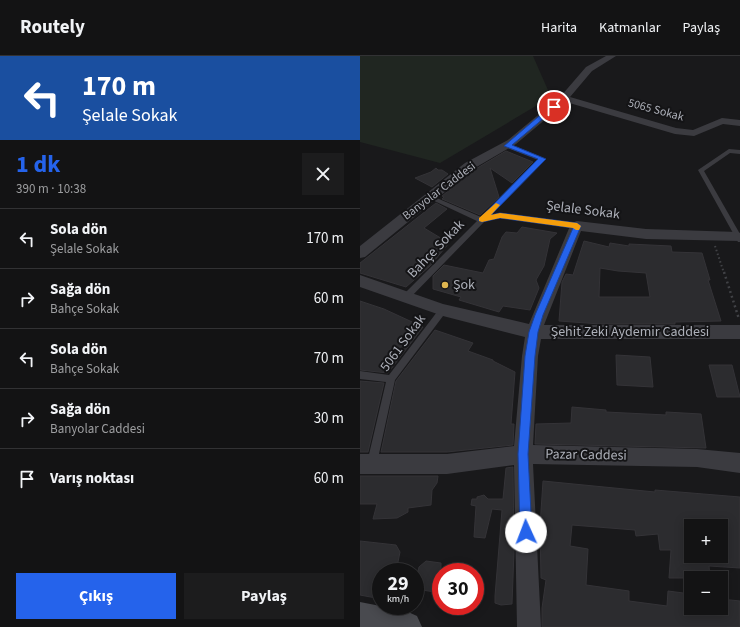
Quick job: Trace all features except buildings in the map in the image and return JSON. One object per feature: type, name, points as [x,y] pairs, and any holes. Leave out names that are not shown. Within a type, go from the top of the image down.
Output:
[{"type":"main road","points":[[360,618],[406,627]]},
{"type":"street","name":"Banyolar Caddesi","points":[[360,253],[469,166],[507,146],[564,98],[589,69],[612,56]]},
{"type":"street","name":"5065 Sokak","points":[[564,98],[675,130],[694,133],[722,121],[740,123]]},
{"type":"street","name":"Şelale Sokak","points":[[577,226],[646,234],[739,238]]},
{"type":"street","points":[[529,627],[523,454],[530,356],[534,332],[539,315],[577,226]]},
{"type":"street","name":"Şehit Zeki Aydemir Caddesi","points":[[360,281],[405,298],[443,310],[534,332],[740,332]]},
{"type":"street","name":"Pazar Caddesi","points":[[366,464],[447,464],[523,454],[697,458],[740,463]]},
{"type":"lane","name":"Bahçe Sokak","points":[[405,298],[542,159],[507,146]]},
{"type":"lane","points":[[739,238],[701,170],[729,151],[740,152]]},
{"type":"lane","points":[[430,197],[482,220]]},
{"type":"lane","name":"Şelale Sokak","points":[[482,220],[500,215],[577,226]]},
{"type":"lane","name":"5061 Sokak","points":[[366,464],[391,379],[443,310]]},
{"type":"lane","points":[[360,375],[391,379]]},
{"type":"path","points":[[712,236],[740,323]]},
{"type":"shaded area","points":[[360,56],[533,56],[551,97],[440,163],[360,142]]},
{"type":"slow traffic","points":[[496,205],[482,220],[500,215],[577,226],[576,228]]},
{"type":"place","name":"Şok","points":[[445,285]]},
{"type":"route","points":[[526,532],[523,454],[530,356],[534,332],[539,315],[577,226],[500,215],[482,220],[542,159],[507,146],[554,107]]}]
